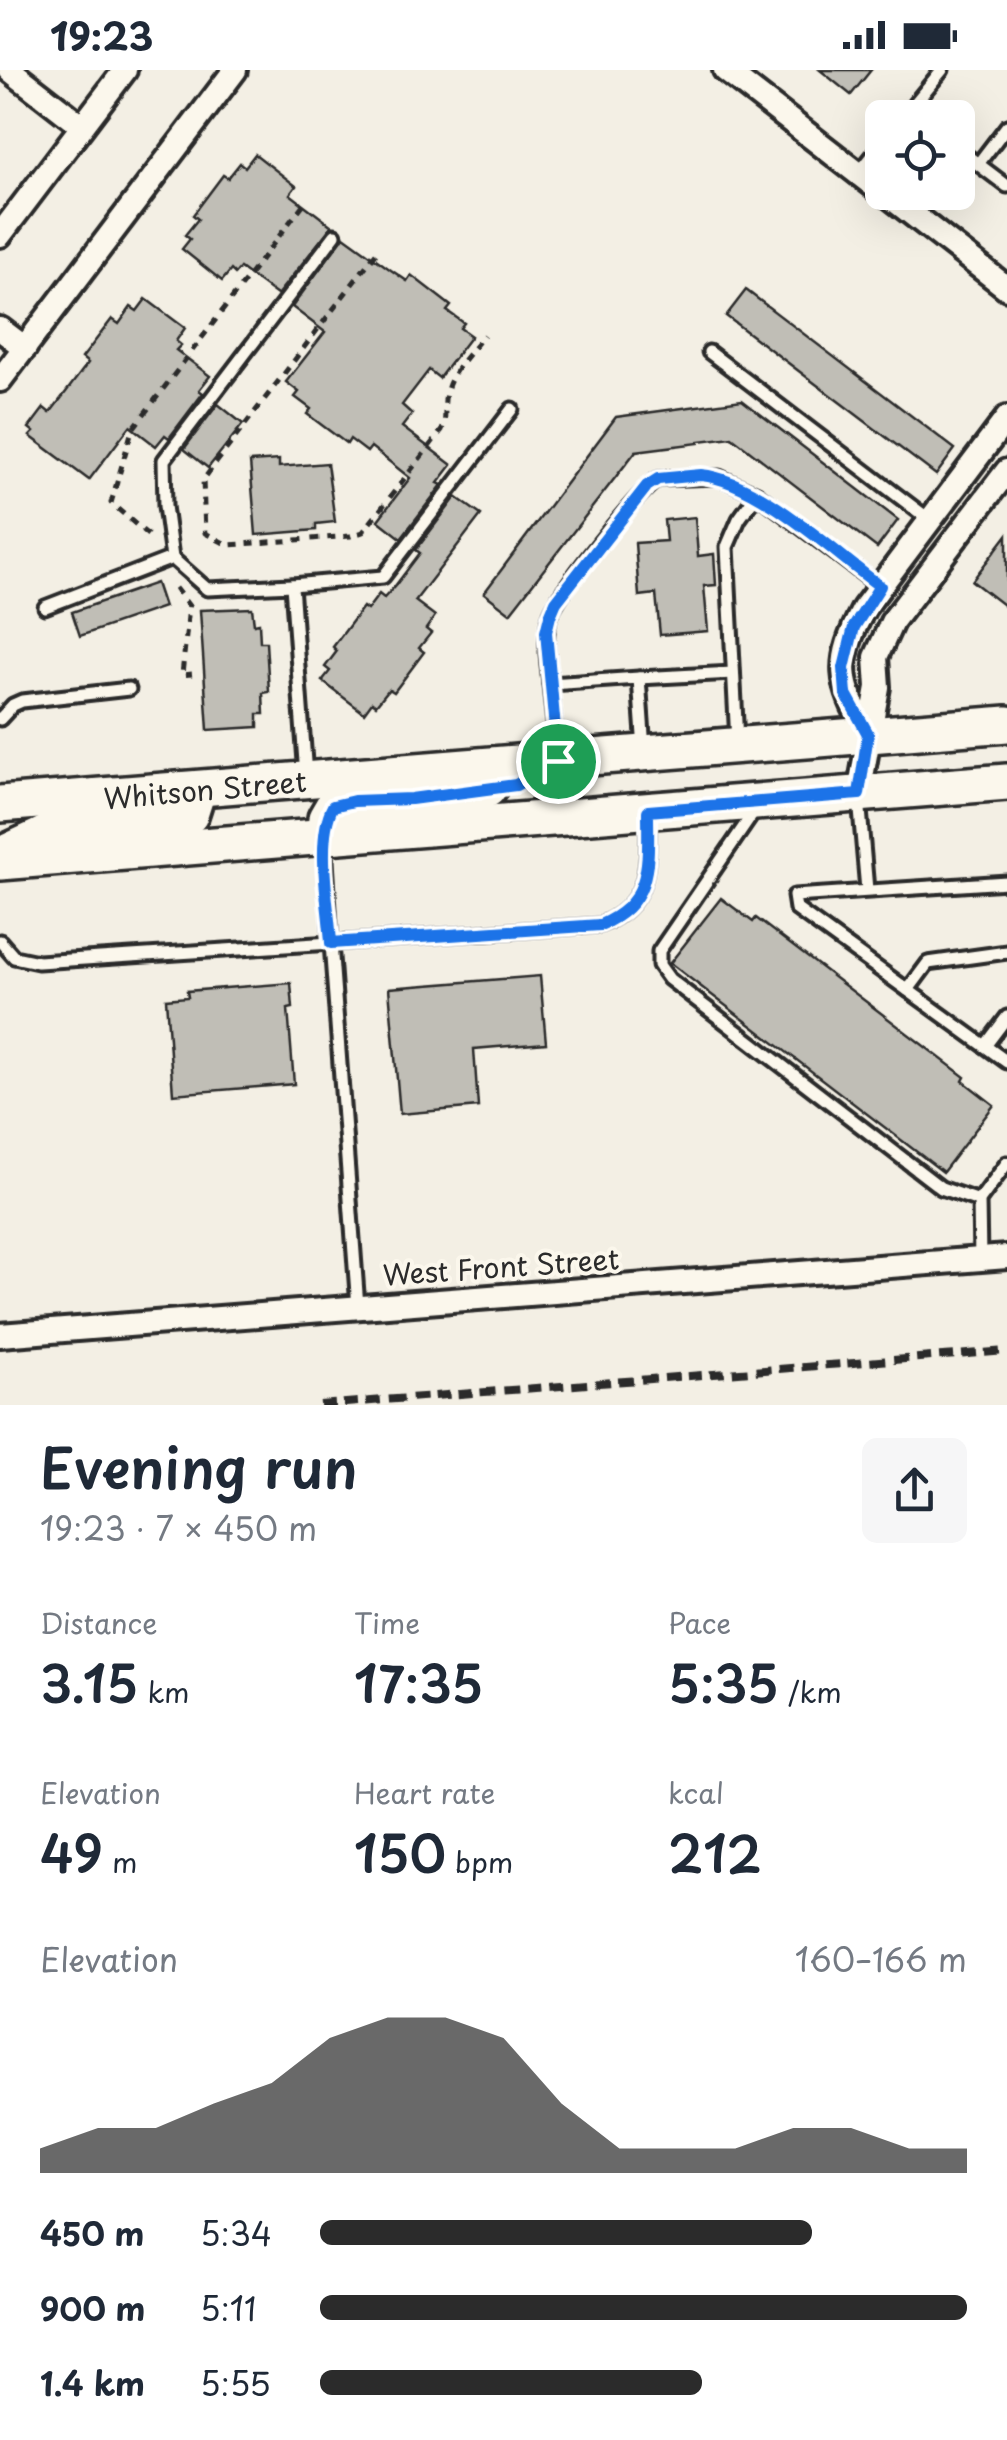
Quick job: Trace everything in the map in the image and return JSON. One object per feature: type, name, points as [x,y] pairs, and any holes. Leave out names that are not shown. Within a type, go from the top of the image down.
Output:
[{"type":"main road","name":"Whitson Street","points":[[1,798],[198,790],[1007,724]]},
{"type":"main road","points":[[325,836],[326,818],[333,806],[516,785],[558,761]]},
{"type":"main road","name":"Whitson Street","points":[[0,859],[1007,782]]},
{"type":"main road","points":[[0,859],[23,842],[54,830],[180,820],[190,815],[198,790]]},
{"type":"street","points":[[10,70],[82,126]]},
{"type":"street","points":[[0,235],[125,70]]},
{"type":"street","points":[[0,380],[235,70]]},
{"type":"street","points":[[725,70],[865,178]]},
{"type":"street","points":[[906,210],[1007,288]]},
{"type":"street","points":[[0,329],[24,348]]},
{"type":"street","points":[[868,734],[846,694],[844,668],[854,627],[880,586],[1007,418]]},
{"type":"street","points":[[859,794],[878,687],[876,657],[883,636],[1007,471]]},
{"type":"street","name":"West Front Street","points":[[0,1336],[1007,1257]]},
{"type":"lane","points":[[920,100],[942,70]]},
{"type":"lane","points":[[978,164],[1007,126]]},
{"type":"lane","points":[[975,162],[1007,186]]},
{"type":"lane","points":[[859,174],[865,166]]},
{"type":"lane","points":[[335,235],[164,460],[172,558],[206,589],[383,578],[512,409]]},
{"type":"lane","points":[[709,352],[931,521]]},
{"type":"lane","points":[[558,761],[546,632],[556,602],[647,486],[658,479],[719,477],[756,494],[880,586]]},
{"type":"lane","points":[[738,746],[727,546],[738,519],[756,494]]},
{"type":"lane","points":[[45,607],[172,558]]},
{"type":"lane","points":[[292,585],[306,780]]},
{"type":"lane","points":[[550,684],[734,673]]},
{"type":"lane","points":[[639,678],[645,754]]},
{"type":"lane","points":[[0,719],[22,701],[129,688]]},
{"type":"lane","points":[[859,794],[868,890]]},
{"type":"lane","points":[[761,802],[660,951],[658,965],[668,979],[941,1188],[979,1200]]},
{"type":"lane","points":[[0,941],[14,957],[38,962],[600,925],[633,904],[641,892],[648,811]]},
{"type":"lane","points":[[325,836],[358,1308]]},
{"type":"lane","points":[[1007,882],[794,896],[796,909],[1007,1062]]},
{"type":"lane","points":[[908,990],[928,963],[1007,952]]},
{"type":"lane","points":[[985,1046],[1007,1017]]},
{"type":"lane","points":[[980,1259],[979,1200],[1007,1162]]},
{"type":"path","points":[[376,253],[203,480],[205,533],[228,545],[364,532],[442,430],[446,390],[484,335]]},
{"type":"building","points":[[820,70],[871,70],[851,95]]},
{"type":"building","points":[[255,154],[296,186],[290,194],[332,226],[277,295],[240,268],[235,274],[231,270],[222,281],[182,249],[190,239],[185,235],[198,219],[193,215],[223,175],[228,178],[240,163],[245,167]]},
{"type":"building","points":[[344,236],[407,281],[411,275],[451,306],[447,311],[464,323],[460,328],[471,336],[439,378],[429,370],[402,405],[412,414],[402,427],[452,465],[438,483],[442,485],[401,538],[378,520],[410,478],[371,447],[367,452],[350,439],[347,444],[307,414],[311,409],[295,397],[299,392],[286,382],[325,332],[292,307]]},
{"type":"building","points":[[746,290],[955,449],[936,475],[726,316]]},
{"type":"building","points":[[146,299],[185,328],[176,341],[181,345],[176,350],[210,376],[199,390],[203,393],[169,438],[165,435],[156,446],[130,426],[89,480],[30,436],[34,432],[29,428],[44,408],[50,413],[63,396],[88,363],[82,358],[112,319],[119,324],[131,307],[137,311]]},
{"type":"building","points":[[742,400],[898,520],[877,548],[732,437],[636,451],[510,613],[484,593],[616,417]]},
{"type":"building","points":[[218,404],[243,424],[208,468],[184,449]]},
{"type":"building","points":[[279,460],[279,467],[327,463],[335,522],[316,524],[316,530],[256,535],[250,462]]},
{"type":"building","points":[[456,497],[481,515],[415,601],[435,616],[426,629],[431,633],[419,648],[424,652],[394,692],[389,689],[364,713],[322,681],[330,671],[325,667],[337,651],[333,647],[363,607],[367,610],[379,594],[384,598],[395,586],[420,553],[416,550]]},
{"type":"building","points":[[695,517],[698,556],[714,554],[716,585],[704,586],[708,631],[660,635],[656,594],[639,596],[635,543],[666,541],[664,520]]},
{"type":"building","points":[[1007,535],[1007,608],[972,581]]},
{"type":"building","points":[[156,583],[164,607],[80,636],[72,612]]},
{"type":"building","points":[[252,608],[254,624],[259,623],[260,642],[266,642],[269,692],[263,693],[264,714],[258,714],[258,727],[208,730],[200,610]]},
{"type":"building","points":[[721,898],[753,922],[756,918],[965,1077],[963,1081],[994,1105],[943,1172],[670,963]]},
{"type":"building","points":[[540,976],[546,1043],[474,1049],[478,1107],[400,1114],[389,988]]},
{"type":"building","points":[[291,983],[293,1008],[288,1009],[294,1084],[173,1094],[166,999],[188,997],[187,991]]},
{"type":"railway","points":[[320,1405],[1007,1351]]},
{"type":"route","points":[[701,475],[737,484],[880,586],[864,608],[846,648],[846,694],[868,734],[859,794],[648,811],[648,846],[641,892],[624,913],[600,925],[331,943],[325,836],[326,818],[333,806],[516,785],[558,761],[546,632],[550,616],[556,602],[632,503],[658,479],[701,475]]}]
